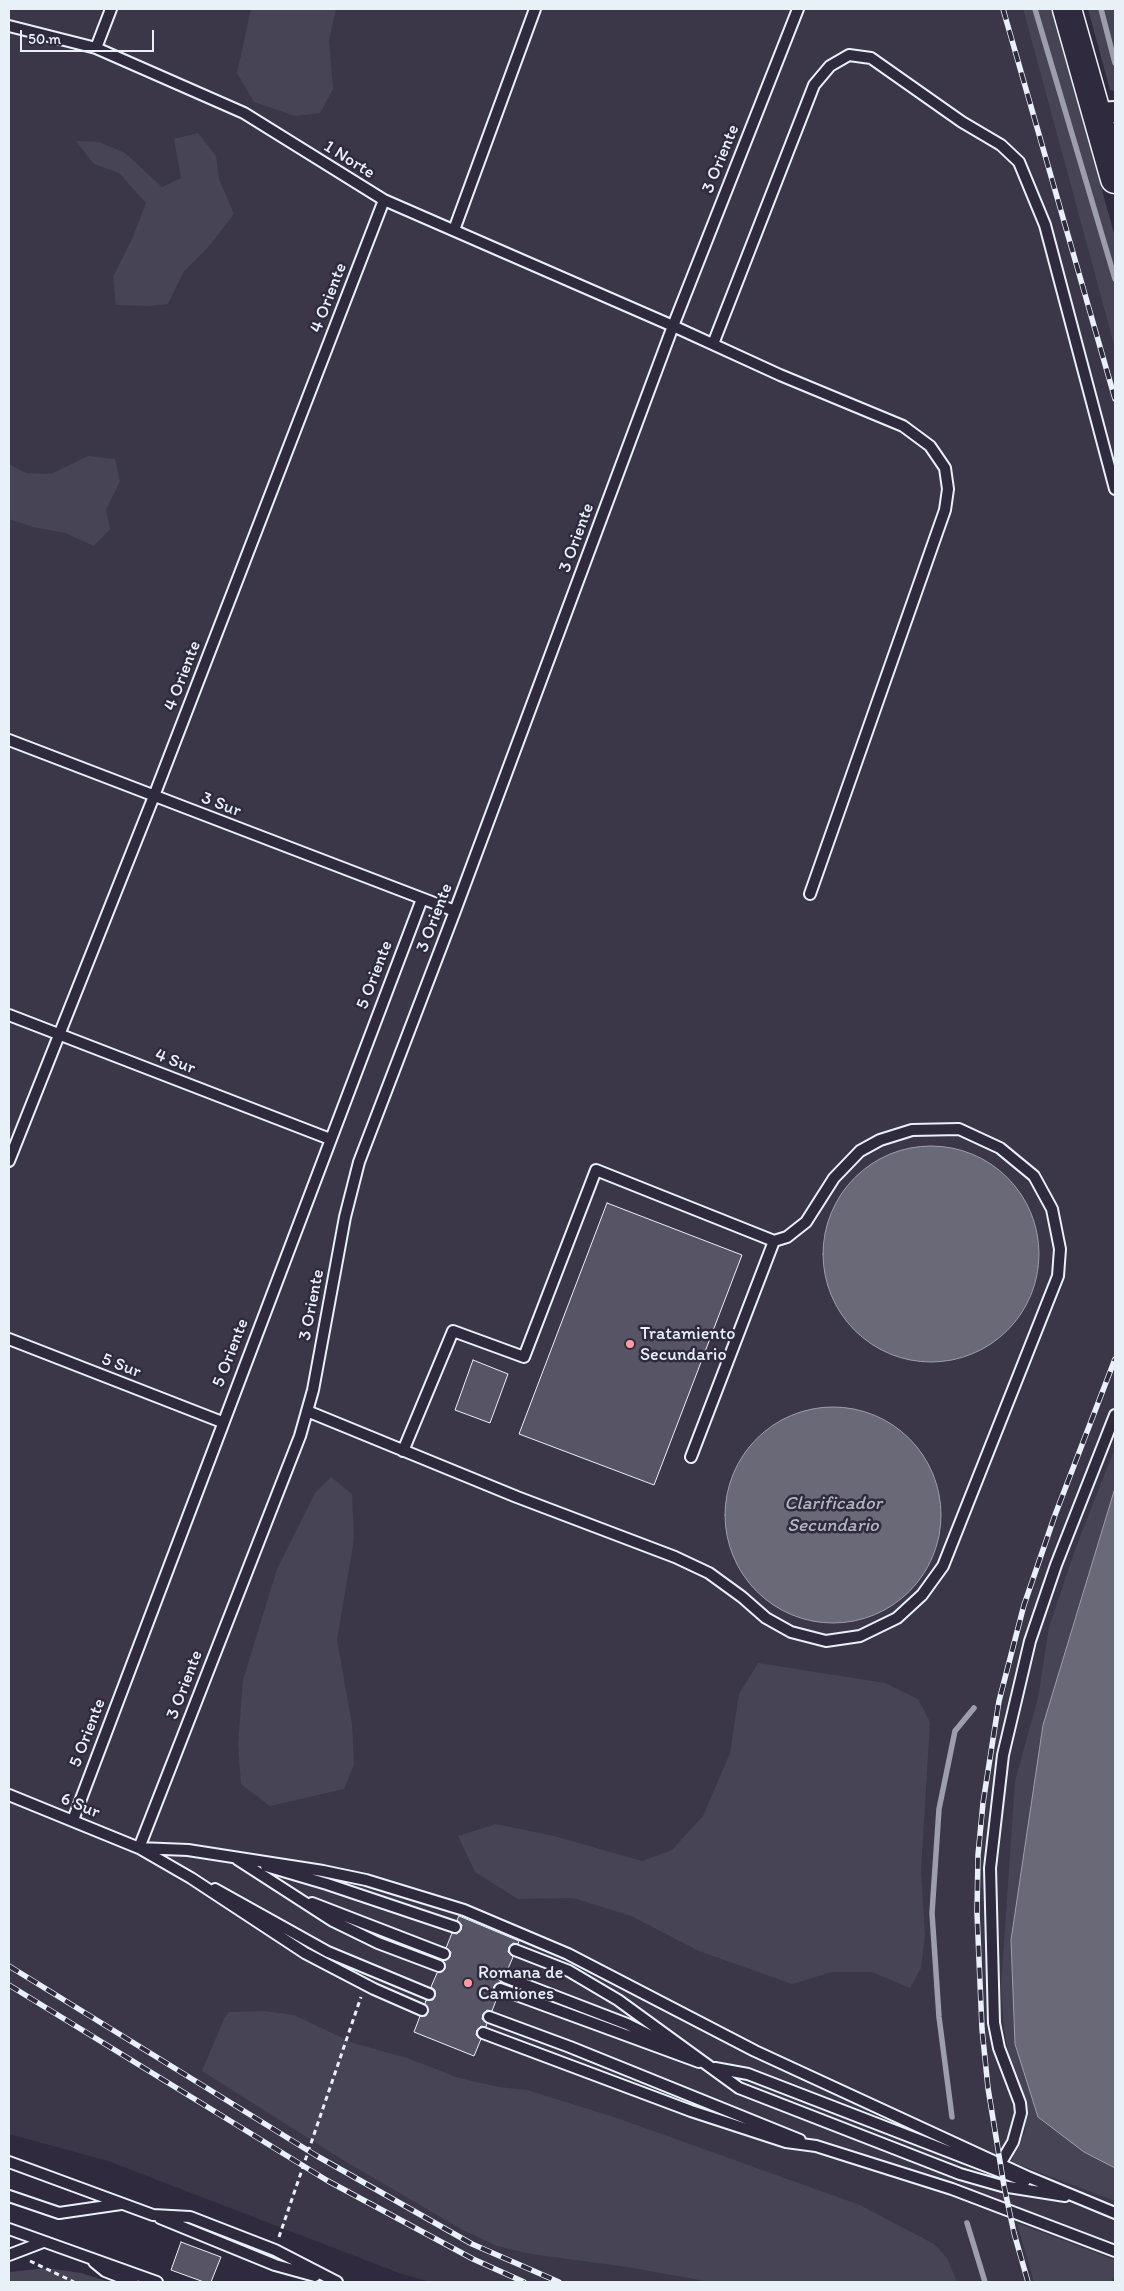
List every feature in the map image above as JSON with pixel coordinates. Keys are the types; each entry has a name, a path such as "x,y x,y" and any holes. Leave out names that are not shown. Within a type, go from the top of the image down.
{"highway":[{"path":"1067,9 1106,112 1115,178"}],"lane":[{"path":"96,48 111,9"},
{"path":"454,230 536,9"},
{"name":"3 Oriente","path":"139,1848 300,1436 313,1390 345,1216 359,1162 455,911 673,326 798,9"},
{"name":"1 Norte","path":"9,26 96,48 244,113 384,200 714,344 780,375 903,426 930,446 945,468 948,489 945,510 810,894"},
{"path":"714,344 814,85 830,66 849,55 872,58 962,122 1000,145 1019,162 1044,225 1115,489"},
{"name":"4 Oriente","path":"9,1161 154,796 384,200"},
{"name":"3 Sur","path":"9,740 455,911"},
{"name":"5 Oriente","path":"73,1820 222,1422 422,899"},
{"name":"4 Sur","path":"9,1015 330,1140"},
{"path":"307,1411 403,1451 675,1558 709,1574 742,1596 766,1618 791,1632 826,1641 860,1636 897,1618 922,1595 943,1566 1058,1276 1060,1249 1052,1209 1034,1176 1000,1148 959,1130 912,1130 880,1140 860,1151 834,1178 806,1222 787,1237 774,1242 596,1170 524,1357 454,1331 403,1451"},
{"path":"691,1458 774,1242"},
{"name":"5 Sur","path":"9,1339 222,1422"},
{"path":"1000,2164 1013,2142 1021,2114 1020,2103 999,2048 994,2023 990,1868 1003,1755 1030,1641 1056,1565 1115,1415"},
{"name":"6 Sur","path":"9,1795 139,1848"},
{"path":"139,1848 188,1850 296,1866 366,1880 415,1894 499,1924 568,1954 732,2039 1000,2164 1115,2213"},
{"path":"139,1848 328,1952 429,1994"},
{"path":"234,1857 333,1922 355,1933 439,1966"},
{"path":"234,1857 335,1886 454,1927"},
{"path":"191,1878 266,1930 365,1984 422,2010"},
{"path":"297,1898 444,1954"},
{"path":"515,1950 569,1971 594,1985 641,2016 739,2088 960,2174 1002,2186 1077,2198"},
{"path":"505,1977 627,2024 711,2067"},
{"path":"500,1989 711,2067 748,2074 1011,2177 1077,2198"},
{"path":"489,2017 570,2047 816,2146 952,2189 1115,2250"},
{"path":"483,2033 691,2111 786,2142 816,2146"},
{"path":"9,2162 153,2216 275,2266 332,2281"},
{"path":"9,2196 59,2213 122,2204"},
{"path":"153,2216 190,2217 275,2250 332,2281"},
{"path":"9,2229 91,2260 109,2264 157,2282"},
{"path":"11,2254 43,2242"},
{"path":"91,2260 104,2270 133,2282"}],"path":[{"path":"275,2250 365,1984"},
{"path":"11,2254 74,2282"}],"shaded area":[{"path":"9,9 1023,9 1115,349 1115,2282 430,2282 399,2273 108,2161 9,2134"},
{"path":"251,9 336,9 329,40 333,89 320,113 295,116 254,102 237,73"},
{"path":"1023,9 1052,9 1115,237 1115,349"},
{"path":"1088,9 1115,9 1115,91 1110,90"},
{"path":"198,133 216,156 219,179 234,214 209,246 184,271 168,304 149,306 116,305 113,277 132,239 146,203 119,173 94,164 76,141 99,142 125,153 162,187 181,178 174,139"},
{"path":"88,456 115,459 120,481 106,510 110,529 94,546 65,533 33,527 9,519 9,464 26,473 51,474"},
{"path":"1115,1448 1115,1488 1084,2152 1115,2168 1115,2201 1012,2162 1015,2149 1025,2132 1028,2112 1009,2061 1001,1987 1015,1781 1038,1698 1049,1627 1076,1547"},
{"path":"331,1477 352,1494 354,1539 337,1640 352,1724 354,1765 344,1789 270,1806 241,1784 238,1744 243,1680 277,1569 315,1493"},
{"path":"758,1663 885,1683 918,1699 930,1722 921,1871 925,1935 921,1968 910,1988 872,1972 832,1972 792,1984 699,1951 631,1916 573,1898 518,1899 475,1872 458,1836 496,1824 554,1836 642,1861 672,1850 703,1816 730,1753 739,1694"},
{"path":"264,2011 294,2015 353,2043 407,2058 459,2078 499,2087 527,2090 617,2118 860,2205 934,2244 947,2258 957,2282 711,2282 627,2267 531,2254 497,2246 461,2229 343,2160 202,2071 224,2019 229,2012"},
{"path":"1017,2223 1115,2260 1115,2274 1111,2282 1034,2282"},
{"path":"47,2268 81,2273 110,2282 9,2282 9,2272"}],"water":[{"path":"931,1146 952,1148 972,1154 991,1164 1007,1178 1021,1194 1031,1213 1037,1233 1039,1254 1037,1275 1031,1295 1021,1314 1007,1330 991,1344 972,1354 952,1360 931,1362 910,1360 890,1354 871,1344 855,1330 841,1314 831,1295 825,1275 823,1254 825,1233 831,1213 841,1194 855,1178 871,1164 890,1154 910,1148"},
{"name":"Clarificador Secundario","path":"833,1407 854,1409 874,1415 893,1425 909,1439 923,1455 933,1474 939,1494 941,1515 939,1536 933,1556 923,1575 909,1591 893,1605 874,1615 854,1621 833,1623 812,1621 792,1615 773,1605 757,1591 743,1575 733,1556 727,1536 725,1515 727,1494 733,1474 743,1455 757,1439 773,1425 792,1415 812,1409"},
{"path":"1115,1488 1115,2168 1084,2152 1038,2117 1015,2044 1011,1940 1043,1725"}],"building":[{"name":"Tratamiento Secundario","path":"607,1203 742,1255 654,1485 519,1434"},
{"path":"473,1360 508,1374 490,1423 455,1410"},
{"name":"Romana de Camiones","path":"459,1916 519,1941 518,1944 513,1943 509,1947 508,1952 513,1957 507,1971 499,1974 501,1982 494,1986 493,1991 498,1995 492,2011 487,2010 483,2014 482,2019 487,2023 486,2027 481,2026 477,2030 476,2035 481,2039 474,2056 414,2032 420,2016 426,2016 428,2012 425,2004 426,2000 433,2000 435,1996 435,1990 431,1987 437,1973 445,1969 443,1961 450,1957 451,1952 446,1948 452,1933 457,1934 461,1930 462,1925 457,1920"},
{"path":"181,2242 221,2257 211,2282 204,2282 171,2270"}],"waterway":[{"path":"1035,9 1115,279"},
{"path":"1101,9 1115,63"},
{"path":"952,2117 939,2017 932,1913 939,1809 955,1731 974,1708"},
{"path":"967,2223 985,2282"}],"railway":[{"path":"1003,9 1115,399"},
{"path":"1028,2282 1014,2233 1004,2186 988,2088 982,2029 977,1913 978,1855 983,1803 999,1701 1024,1605 1055,1515 1115,1359"},
{"path":"9,1966 317,2156 472,2244 559,2282"},
{"path":"9,1985 328,2181 473,2259 524,2282"}],"place":[{"name":"Tratamiento Secundario","path":"630,1344"},
{"name":"Romana de Camiones","path":"468,1983"}]}
